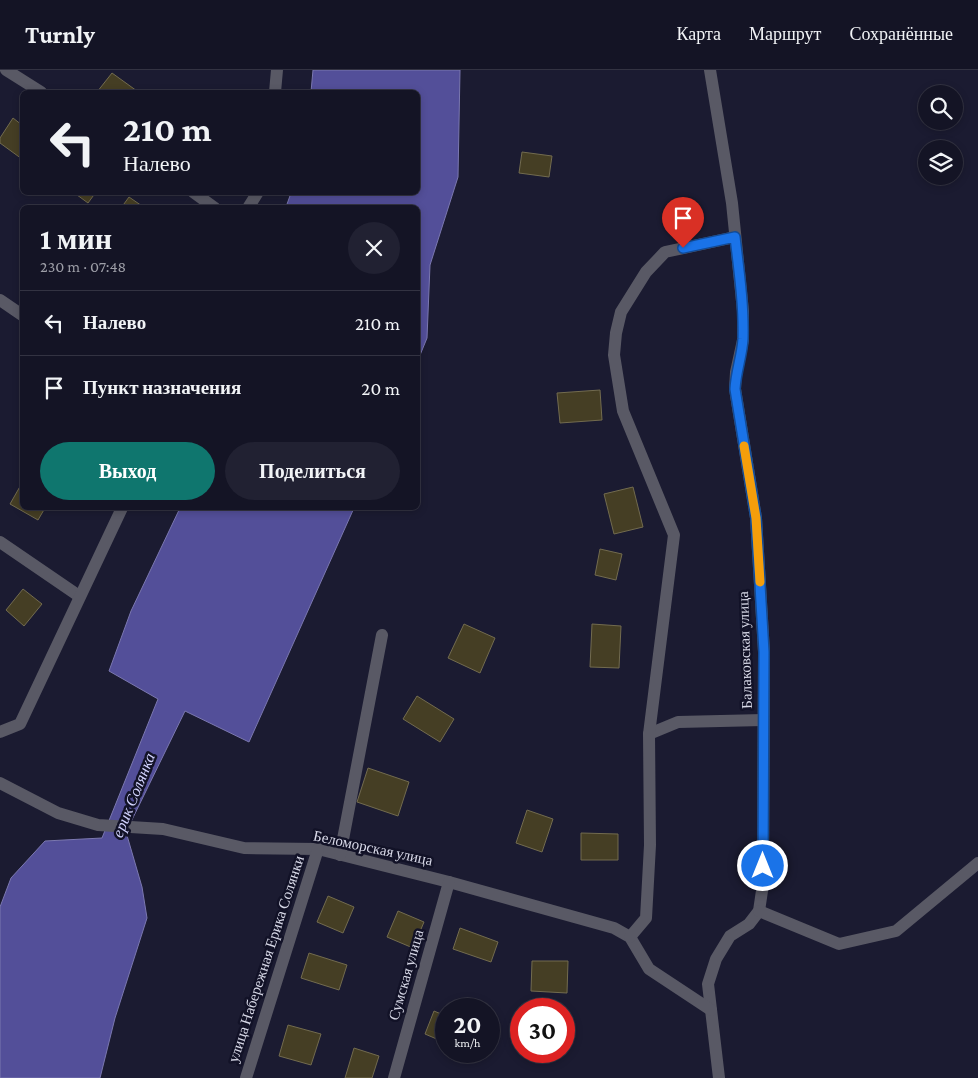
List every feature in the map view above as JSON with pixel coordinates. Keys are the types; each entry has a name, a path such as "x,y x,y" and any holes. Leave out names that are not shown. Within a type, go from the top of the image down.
{"street":[{"path":"6,70 38,90"},
{"path":"275,90 277,70"},
{"name":"Балаковская улица","path":"710,70 732,203 743,311 743,340 736,372 735,389 756,518 764,652 763,884 760,911"},
{"path":"197,195 212,205"},
{"path":"710,1010 648,969 630,937 646,918 650,845 649,734 674,535 623,411 614,355 616,333 622,312 646,272 666,252 735,237"},
{"path":"0,300 20,314"},
{"path":"0,732 20,724 121,510"},
{"path":"0,542 79,596"},
{"path":"340,855 382,635"},
{"path":"649,734 678,722 764,720"},
{"name":"Беломорская улица","path":"0,783 58,813 98,825 164,829 244,848 318,850 449,882 614,928 630,937"},
{"name":"улица Набережная Ерика Солянки","path":"246,1078 318,850"},
{"path":"719,1078 708,984 716,959 730,936 749,924 760,911 839,944 877,936 896,931 978,863"},
{"name":"Сумская улица","path":"394,1078 449,882"}],"water":[{"path":"313,70 460,70 458,177 430,265 427,338 420,355 420,205 287,205 290,195 420,195 420,90 311,90"},
{"name":"ерик Солянка","path":"179,510 353,510 249,742 185,711 126,832 142,887 147,918 115,1018 100,1078 0,1078 0,907 11,878 45,841 102,838 158,699 109,671 131,611"}],"building":[{"path":"112,73 136,90 99,90"},
{"path":"13,118 20,123 20,158 0,143 0,138"},
{"path":"522,152 552,156 549,177 519,173"},
{"path":"77,195 94,195 88,203"},
{"path":"129,197 141,205 123,205"},
{"path":"600,390 602,420 560,423 557,393"},
{"path":"20,486 20,510 10,504"},
{"path":"633,487 643,527 614,534 604,494"},
{"path":"20,510 44,510 38,520"},
{"path":"600,549 622,554 616,580 595,575"},
{"path":"23,589 42,604 24,626 6,610"},
{"path":"464,624 495,638 480,673 448,658"},
{"path":"592,624 621,626 619,668 590,667"},
{"path":"417,696 454,719 440,742 403,719"},
{"path":"368,768 409,782 398,816 357,802"},
{"path":"527,810 553,819 542,852 516,843"},
{"path":"581,833 618,834 618,860 581,860"},
{"path":"328,896 354,907 343,933 317,922"},
{"path":"398,911 424,922 413,948 387,937"},
{"path":"460,928 498,942 491,962 453,949"},
{"path":"309,953 347,965 339,990 301,978"},
{"path":"532,961 568,961 567,993 531,991"},
{"path":"434,1011 435,1011 435,1038 425,1034"},
{"path":"288,1025 321,1034 311,1065 279,1056"},
{"path":"354,1048 379,1056 372,1078 345,1078"}],"slow traffic":[{"path":"744,446 756,518 760,582"}],"route":[{"path":"683,248 735,237 743,311 743,340 736,372 735,389 756,518 764,652 763,866"}]}
